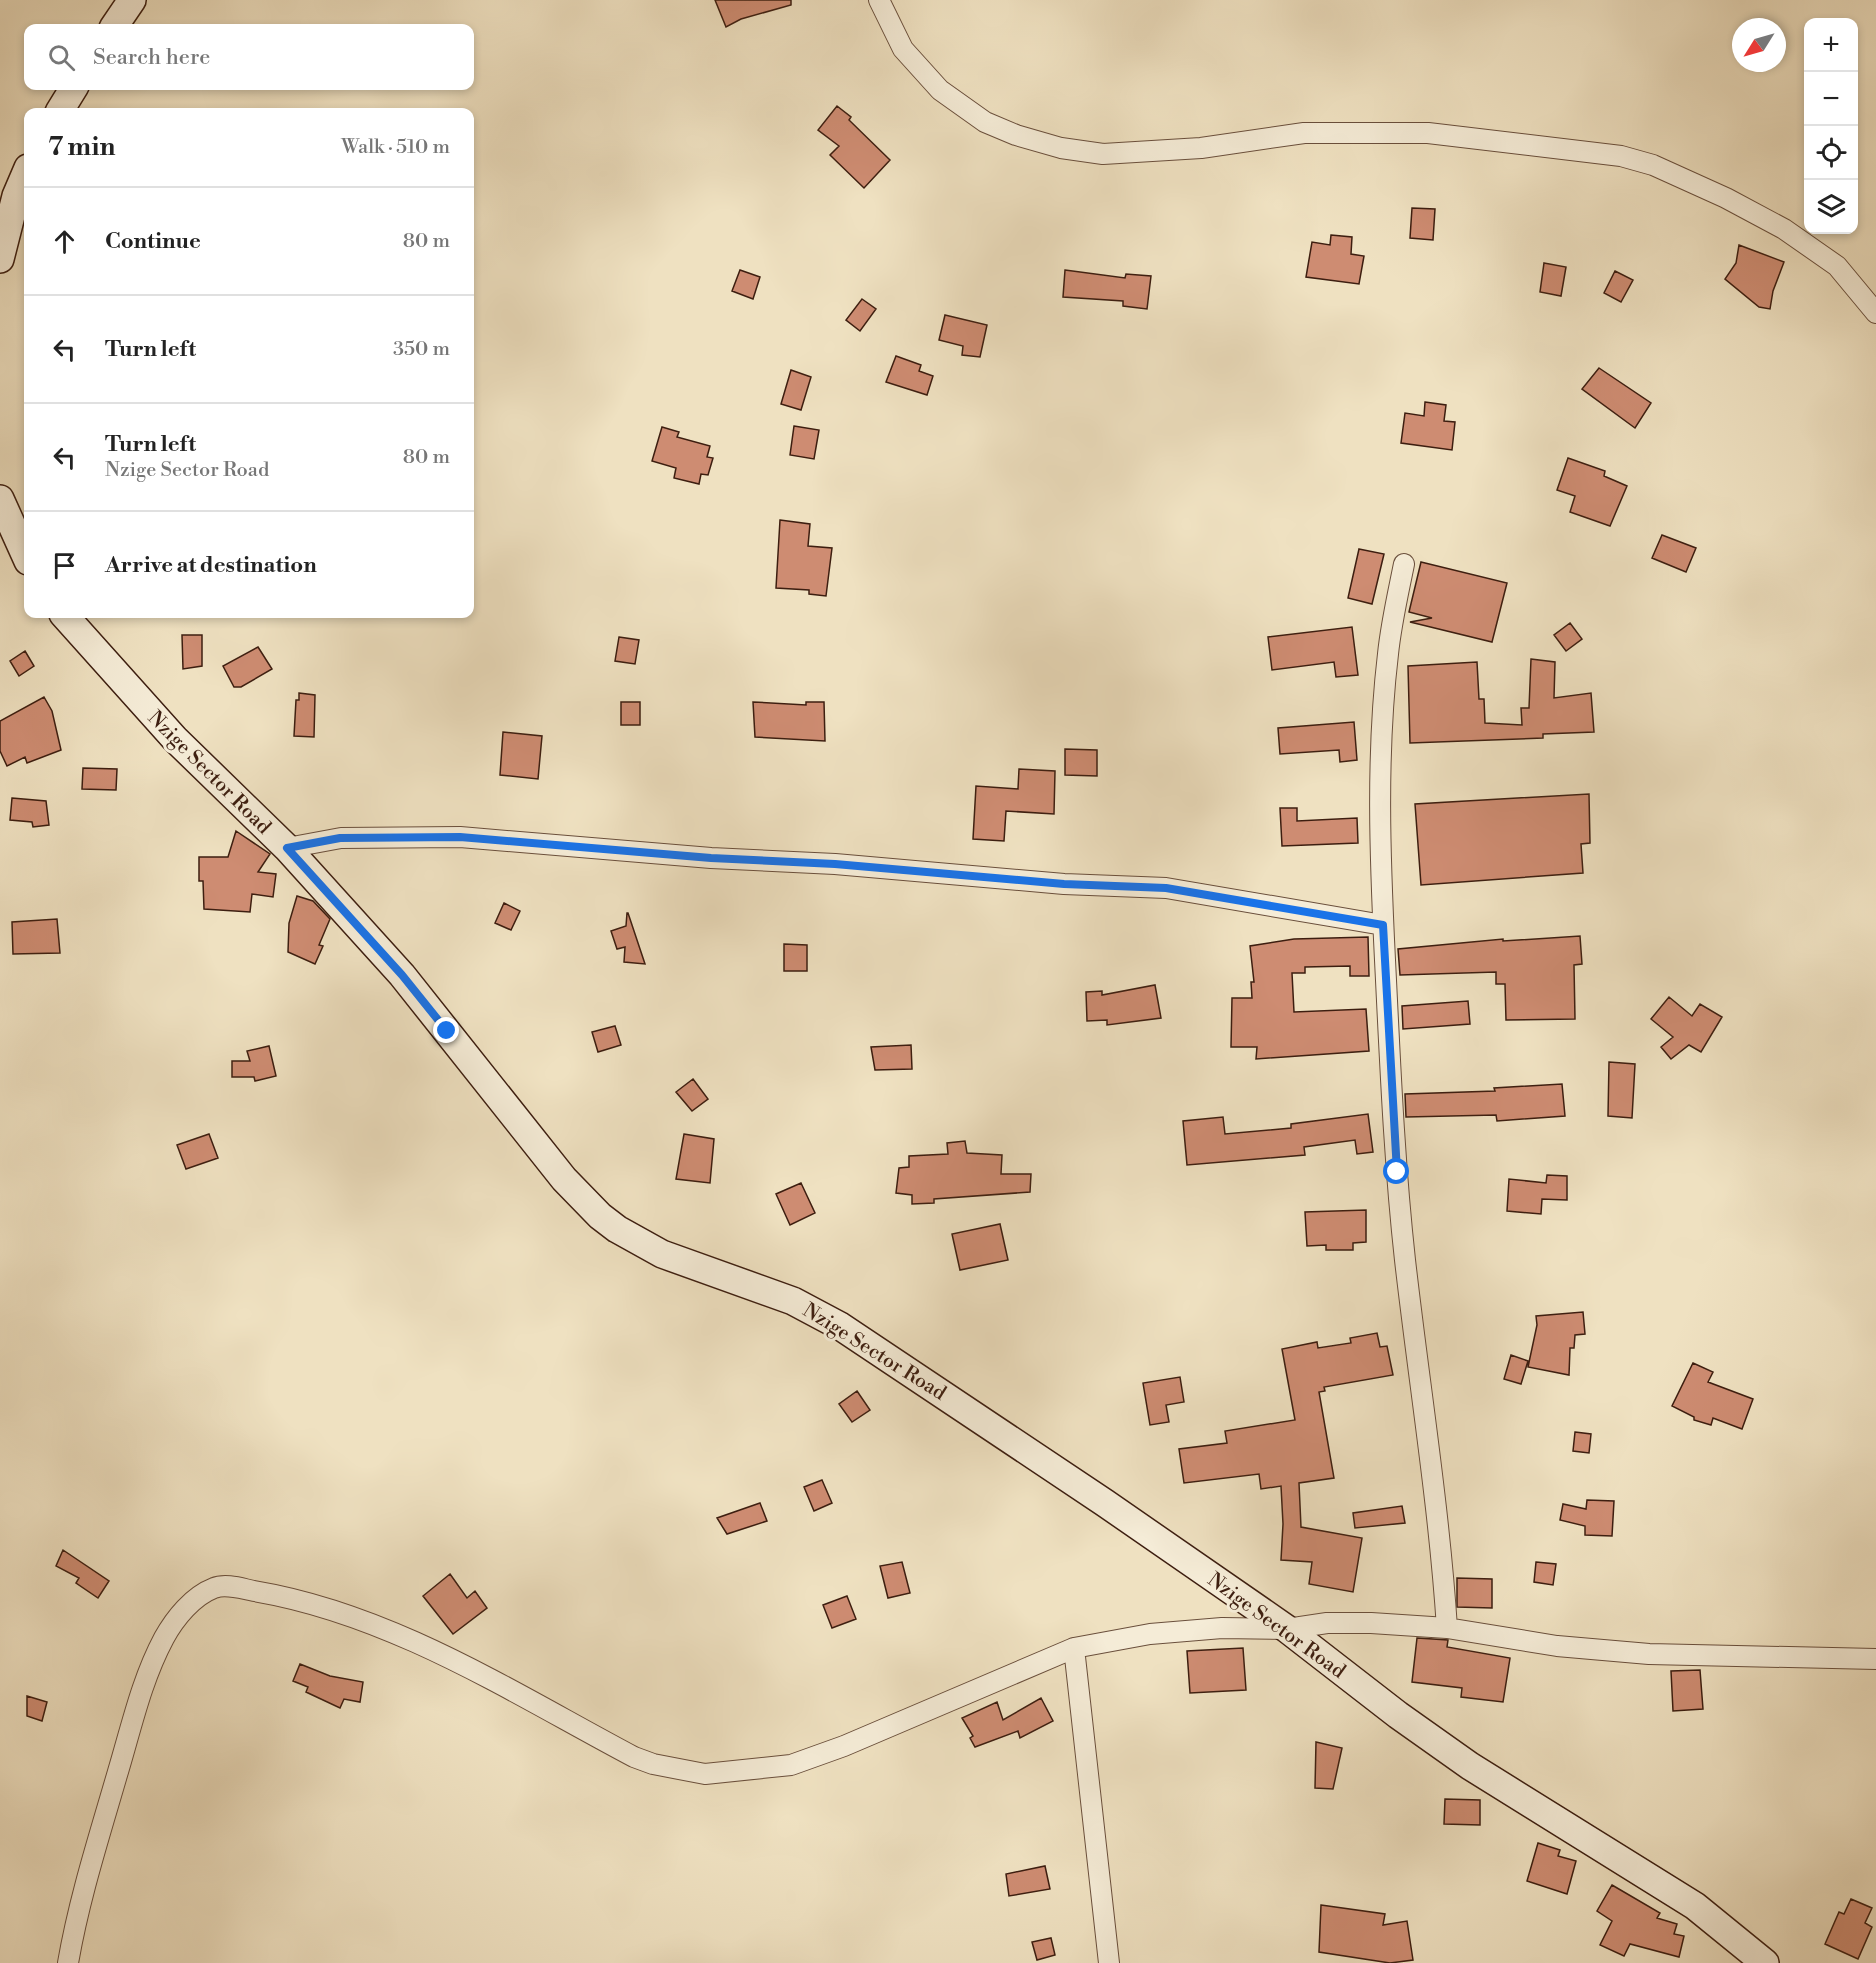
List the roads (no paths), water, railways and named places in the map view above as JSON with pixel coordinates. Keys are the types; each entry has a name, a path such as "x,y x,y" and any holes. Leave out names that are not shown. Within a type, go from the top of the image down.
{"main road":[{"path":"116,24 132,0"},
{"path":"61,108 73,90"},
{"path":"0,259 16,196 24,177"},
{"path":"0,500 8,535 24,556"},
{"name":"Nzige Sector Road","path":"67,618 175,739 287,848 402,975 564,1179 600,1216 617,1229 662,1254 793,1301 840,1326 1085,1489 1287,1629 1398,1715 1470,1766 1695,1906 1765,1963"}],"street":[{"path":"879,0 903,49 940,90 985,122 1016,135 1061,148 1103,154 1201,148 1304,133 1428,133 1621,156 1653,165 1784,229 1837,266 1876,313"},
{"path":"1404,564 1393,620 1384,690 1380,847 1383,925 1397,1172 1419,1376 1435,1483 1447,1628"},
{"path":"287,848 340,838 460,837 711,858 835,864 1064,884 1166,888 1383,925"},
{"path":"68,1963 81,1899 144,1684 165,1637 175,1622 200,1595 217,1587 290,1597 378,1627 433,1650 634,1757 652,1764 705,1774 771,1769 818,1756 928,1708 1023,1672 1074,1648 1150,1634 1222,1628 1287,1629 1327,1623 1447,1628 1557,1646 1648,1654 1876,1659"},
{"path":"1074,1648 1108,1963"}]}
